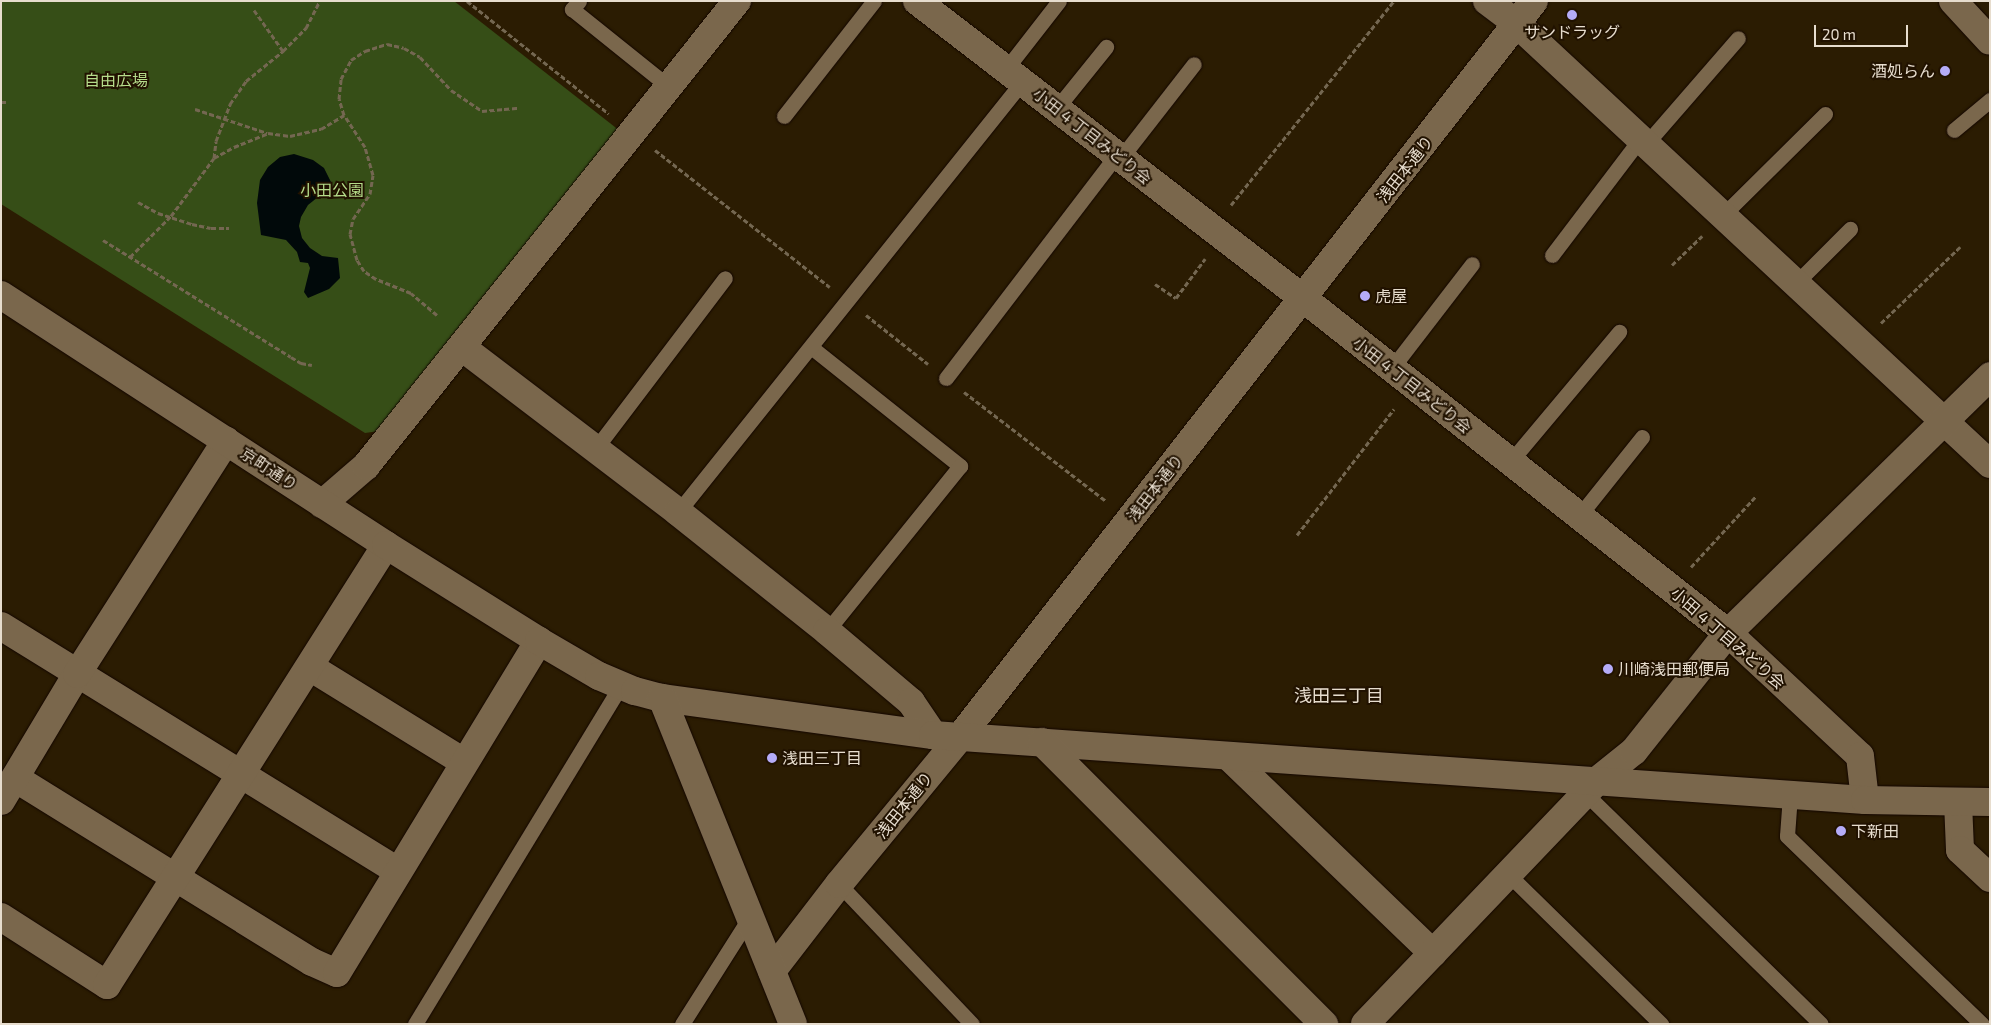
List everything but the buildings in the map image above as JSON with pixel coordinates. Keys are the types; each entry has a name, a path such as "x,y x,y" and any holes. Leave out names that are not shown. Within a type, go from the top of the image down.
{"street":[{"path":"322,504 366,466 463,348 737,1"},
{"name":"小田 4 丁目みどり会","path":"917,1 1304,299 1728,633 1860,756 1865,800"},
{"path":"1487,1 1517,24 1794,284 1990,464"},
{"name":"浅田本通り","path":"772,971 839,884 960,737 1131,520 1534,1"},
{"path":"1953,1 1990,41"},
{"name":"京町通り","path":"1,295 386,546 539,641 599,676 662,698 933,735 1042,742 1591,787 1790,794 1865,800 1990,802"},
{"path":"463,348 596,448 826,631 911,702 933,735"},
{"path":"1365,1024 1591,787 1634,751 1728,633 1990,376"},
{"path":"226,442 77,674 8,790 176,878 312,962 337,973 397,871 539,641"},
{"path":"1,917 107,985 386,546"},
{"path":"1,626 397,871"},
{"path":"310,667 464,762"},
{"path":"662,698 793,1024"},
{"path":"1042,742 1324,1024"},
{"path":"1229,757 1433,953"},
{"path":"1958,802 1960,850 1990,878"}],"lane":[{"path":"579,1 572,10 669,87"},
{"path":"784,116 874,1"},
{"path":"678,512 811,347 1014,75 1059,1"},
{"path":"1552,254 1643,142 1738,38"},
{"path":"1056,108 1106,47"},
{"path":"946,378 1118,157 1194,64"},
{"path":"1954,130 1990,100"},
{"path":"1722,216 1825,114"},
{"path":"1794,284 1850,229"},
{"path":"1392,368 1472,264"},
{"path":"596,448 725,278"},
{"path":"1510,462 1619,332"},
{"path":"811,347 960,466 826,631"},
{"path":"1579,516 1642,437"},
{"path":"415,1024 621,685"},
{"path":"1591,787 1821,1024"},
{"path":"1790,794 1787,836 1982,1024"},
{"path":"1509,874 1662,1024"},
{"path":"839,884 972,1024"},
{"path":"682,1024 750,917"}],"path":[{"path":"214,158 216,141 230,104 246,82 283,51 306,28 320,1"},
{"path":"467,1 846,300 1131,520"},
{"path":"1155,284 1176,298 1217,232 1394,1"},
{"path":"254,10 283,51"},
{"path":"437,315 411,293 376,279 364,271 357,260 350,234 354,219 370,194 373,175 365,147 344,115 339,99 341,79 351,60 365,51 387,44 404,48 420,57 451,90 482,110 519,108"},
{"path":"1,102 8,102"},
{"path":"195,109 268,133 290,136 321,129 344,115"},
{"path":"130,257 170,216 214,158 234,147 268,133"},
{"path":"138,202 158,213 212,228 229,228"},
{"path":"1672,265 1722,216"},
{"path":"103,240 301,363 312,365"},
{"path":"1859,344 1960,247"},
{"path":"1297,535 1412,385"},
{"path":"1671,589 1756,496"}],"green space":[{"name":"小田公園","path":"1,1 454,1 620,131 379,431 365,433 1,204"}],"shaded area":[{"path":"294,154 313,160 324,168 331,182 333,193 318,197 308,205 301,217 299,226 302,238 310,248 322,256 338,258 340,278 329,289 308,298 304,292 310,268 308,263 300,262 297,252 286,240 261,235 257,203 260,180 268,167 280,157"}],"place":[{"name":"サンドラッグ","path":"1572,15"},
{"name":"酒処らん","path":"1945,71"},
{"name":"虎屋","path":"1365,296"},
{"name":"川崎浅田郵便局","path":"1608,669"},
{"name":"浅田三丁目","path":"772,758"},
{"name":"下新田","path":"1841,831"}],"district":[{"name":"浅田三丁目","path":"1339,695"}],"park label":[{"name":"自由広場","path":"116,80"}]}
